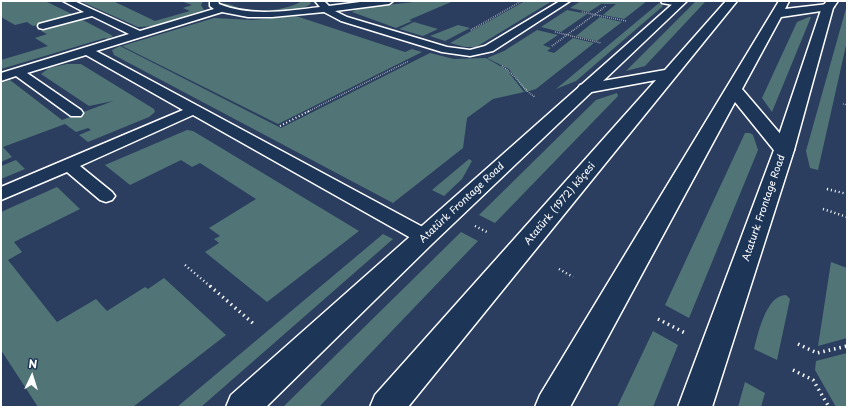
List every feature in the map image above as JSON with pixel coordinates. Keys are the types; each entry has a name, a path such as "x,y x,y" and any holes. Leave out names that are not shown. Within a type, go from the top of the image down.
{"main road":[{"name":"Atatürk Frontage Road","path":"244,407 586,88 675,2"},
{"name":"Atatürk (1972) köçesi","path":"387,407 671,73 727,3"},
{"path":"552,407 780,8 830,4"},
{"name":"Ataturk Frontage Road","path":"695,407 784,150 830,4"},
{"path":"586,88 671,73"},
{"path":"733,89 784,150"}],"lane":[{"path":"67,1 139,35"},
{"path":"1,77 139,35 217,6 243,15 258,16 322,5 389,1"},
{"path":"322,5 338,16 367,26 446,50 470,53 489,49 566,1"},
{"path":"43,26 93,13"},
{"path":"87,50 425,237"},
{"path":"18,72 76,112"},
{"path":"1,194 194,110"},
{"path":"69,164 106,196"}],"path":[{"path":"468,31 522,1"},
{"path":"552,46 606,6"},
{"path":"582,12 628,22"},
{"path":"553,32 601,43"},
{"path":"280,126 412,59"},
{"path":"497,63 508,70 523,90 535,97"},
{"path":"842,104 847,106"},
{"path":"827,190 847,194"},
{"path":"823,209 847,217"},
{"path":"471,224 487,232"},
{"path":"185,265 255,325"},
{"path":"559,269 573,276"},
{"path":"658,319 687,334"},
{"path":"798,344 817,353 847,346"},
{"path":"793,370 813,380 829,407"}],"green space":[{"path":"1,1 45,1 76,16 33,26 27,22 15,25 1,17"},
{"path":"80,1 113,1 155,21 190,11 183,8 192,5 181,1 203,1 201,5 204,10 155,26 138,27"},
{"path":"302,1 309,1 311,3 305,7 282,12 252,12 228,8 222,4 243,9 273,10 288,7"},
{"path":"423,1 451,2 409,20 412,21 396,28 352,12 359,8"},
{"path":"525,1 552,1 476,47 465,47 450,43"},
{"path":"581,1 647,1 624,19 603,15 616,4 601,4 589,12 570,8"},
{"path":"696,1 705,2 645,66 626,71"},
{"path":"659,3 663,6 576,81 556,89"},
{"path":"847,5 847,41 818,170 810,168 806,151"},
{"path":"567,10 587,14 561,32 541,27"},
{"path":"296,16 405,52 412,49 422,52 278,124 122,46 214,18 252,20"},
{"path":"600,17 622,22 597,41 576,36"},
{"path":"811,17 772,112 762,98 797,22"},
{"path":"81,19 113,36 108,39 105,38 1,69 1,60 48,46 35,38 47,34 41,31"},
{"path":"414,22 438,29 423,36 399,29"},
{"path":"458,25 470,28 445,41 430,36"},
{"path":"537,30 558,35 543,45 551,48 547,51 554,53 573,38 594,43 536,89 526,92 509,69 487,58 504,51"},
{"path":"120,46 281,128 430,53 454,59 486,58 507,70 524,92 493,99 467,118 463,148 393,203 114,55 112,50"},
{"path":"67,64 81,64 154,109 155,112 149,117 88,142 79,135 91,130 88,128 76,132 65,124 3,147 12,157 1,162 1,83 10,80 62,120 113,101 89,106 41,74 49,68"},
{"path":"617,93 618,96 495,223 479,215 596,100"},
{"path":"187,130 193,131 359,231 267,302 205,252 219,243 214,239 220,236 209,228 256,199 200,163 192,167 181,160 130,185 105,165"},
{"path":"745,133 750,133 753,135 758,150 689,318 665,305"},
{"path":"469,159 472,161 462,179 444,196 432,190"},
{"path":"16,160 25,169 1,179 1,166"},
{"path":"57,187 80,209 14,242 22,252 8,260 57,322 96,299 107,311 145,287 148,289 164,278 226,335 133,407 38,407 1,350 1,212"},
{"path":"461,232 478,241 319,407 283,407"},
{"path":"383,234 393,239 201,407 177,407"},
{"path":"831,262 847,268 847,338 818,346"},
{"path":"786,295 790,299 777,360 754,349 764,316 768,308 773,301"},
{"path":"653,331 678,345 653,407 617,407"},
{"path":"847,353 847,407 836,407 815,370 816,361"},
{"path":"745,382 765,393 761,407 738,407"}]}
